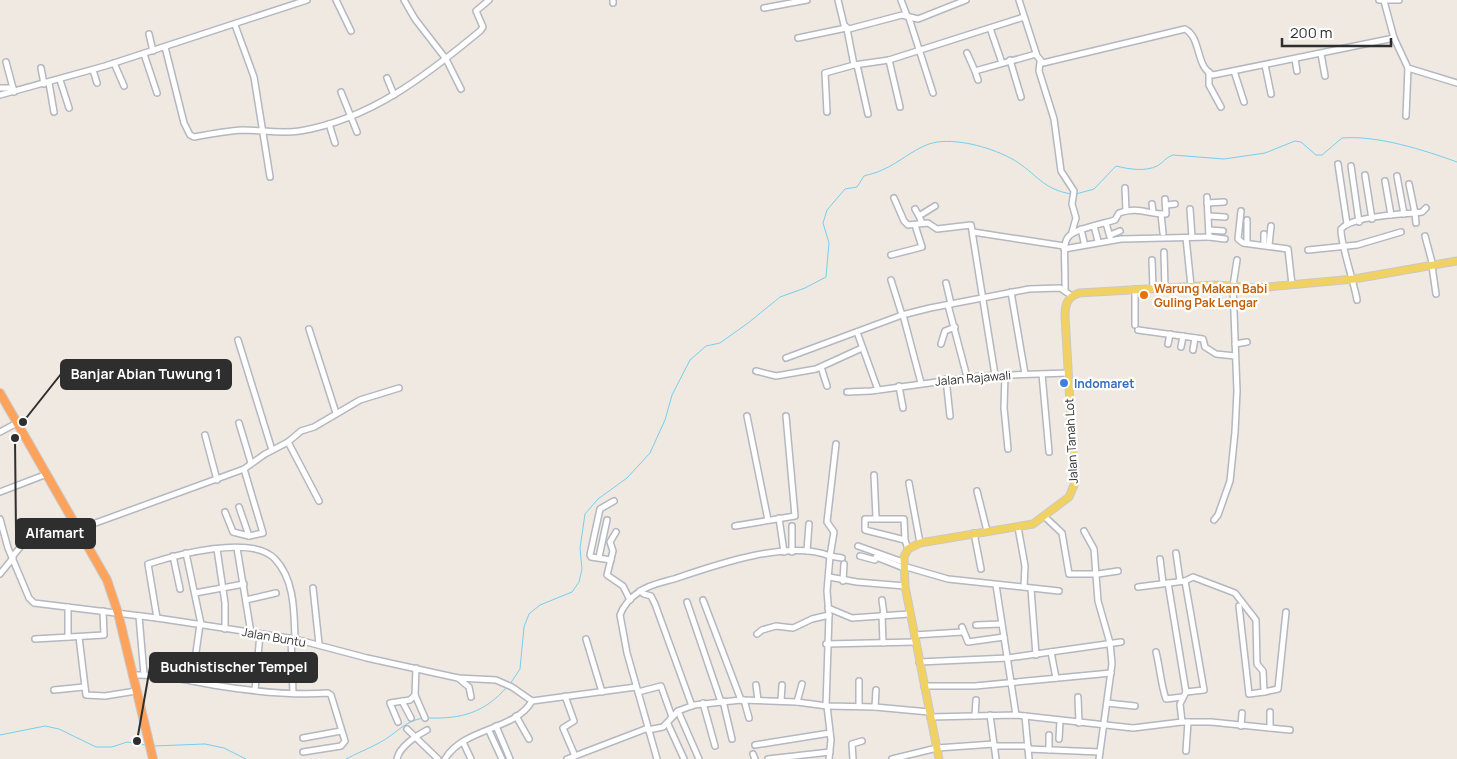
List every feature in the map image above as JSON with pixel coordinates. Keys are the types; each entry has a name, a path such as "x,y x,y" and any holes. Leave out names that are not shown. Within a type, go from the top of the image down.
{"highway":[{"path":"0,393 107,580 118,613 153,759"}],"main road":[{"path":"1072,296 1079,293 1191,286 1233,286 1250,289 1354,279 1457,261"},
{"name":"Jalan Tanah Lot","path":"908,549 920,543 987,530 1033,524 1066,500 1074,485 1065,308 1072,296"},
{"path":"908,549 903,565 909,614 939,759"}],"street":[{"path":"0,95 93,70 307,0"},
{"path":"336,0 351,31"},
{"path":"404,0 415,19 446,59 461,89"},
{"path":"165,47 184,123 190,135 194,137 244,130 299,131 329,124 351,116 394,95 426,76 482,29 476,11 489,0"},
{"path":"764,8 804,0"},
{"path":"838,0 868,114"},
{"path":"901,0 933,93"},
{"path":"798,38 908,17 918,19 966,0"},
{"path":"1019,0 1040,62 1039,71 1055,125 1060,166 1074,191 1072,204 1076,218 1072,232"},
{"path":"1399,0 1384,1 1395,40 1408,68 1406,116"},
{"path":"827,112 825,73 856,65 890,60 1024,17"},
{"path":"235,25 254,77 270,177"},
{"path":"990,28 1002,63"},
{"path":"1040,62 1048,62 1185,29 1191,34 1204,67 1208,72 1217,75 1395,40"},
{"path":"148,34 153,51"},
{"path":"966,53 978,80"},
{"path":"144,54 157,93"},
{"path":"975,70 1036,54"},
{"path":"1321,54 1325,76"},
{"path":"890,60 900,107"},
{"path":"1010,60 1020,97"},
{"path":"1295,60 1297,71"},
{"path":"6,62 13,90"},
{"path":"114,63 124,86"},
{"path":"1265,65 1271,94"},
{"path":"41,68 47,83 54,112"},
{"path":"1408,68 1457,83"},
{"path":"93,70 97,83"},
{"path":"1234,71 1244,102"},
{"path":"1208,72 1209,85 1221,107"},
{"path":"387,78 394,95"},
{"path":"60,80 68,108"},
{"path":"0,88 13,90"},
{"path":"341,92 357,132"},
{"path":"329,124 335,143"},
{"path":"1338,164 1346,224"},
{"path":"1351,166 1359,222"},
{"path":"1365,175 1372,219"},
{"path":"1397,176 1404,214"},
{"path":"1385,181 1391,215"},
{"path":"1409,184 1416,224"},
{"path":"1125,188 1126,211"},
{"path":"894,198 904,221 908,225 930,224 937,229 971,225 995,375"},
{"path":"1209,237 1207,200 1224,202"},
{"path":"1065,290 1064,248 1067,237 1072,232 1115,220 1119,214 1126,211 1142,210 1161,214 1167,213 1166,202 1175,204"},
{"path":"1152,204 1153,212"},
{"path":"920,216 935,206"},
{"path":"1357,300 1354,279 1345,246 1341,240 1341,230 1346,224 1391,215 1422,212 1426,208"},
{"path":"916,209 922,224"},
{"path":"1190,209 1191,286"},
{"path":"1241,211 1238,239 1247,243 1283,247 1289,250 1292,285"},
{"path":"1161,214 1163,233"},
{"path":"1209,216 1225,217"},
{"path":"1247,220 1247,243"},
{"path":"1106,223 1110,236 1120,231"},
{"path":"891,255 922,247 915,225"},
{"path":"1094,226 1098,241"},
{"path":"1267,245 1271,226"},
{"path":"1081,229 1084,242"},
{"path":"1209,230 1224,231"},
{"path":"973,232 1064,248 1121,239 1209,237 1225,239"},
{"path":"1308,250 1345,246 1401,232"},
{"path":"1264,234 1267,245"},
{"path":"1425,236 1433,266 1436,294"},
{"path":"1164,252 1165,288"},
{"path":"1152,260 1153,288"},
{"path":"1214,520 1218,515 1231,473 1236,416 1233,286 1237,260"},
{"path":"891,280 921,383"},
{"path":"946,283 967,377"},
{"path":"786,358 902,315 950,304 1011,292 1045,288 1065,290 1072,296"},
{"path":"1135,289 1135,325"},
{"path":"1011,292 1024,374"},
{"path":"941,344 945,331 955,327"},
{"path":"309,328 336,413"},
{"path":"1138,330 1204,339 1204,346 1215,354 1235,356"},
{"path":"857,332 878,390"},
{"path":"1157,341 1158,333"},
{"path":"1168,344 1170,334"},
{"path":"1182,347 1183,336"},
{"path":"1193,350 1196,338"},
{"path":"238,340 272,450"},
{"path":"1235,344 1247,342"},
{"path":"756,371 776,376 821,367 862,348"},
{"path":"821,367 827,386"},
{"name":"Jalan Rajawali","path":"847,392 878,390 967,377 1068,373"},
{"path":"1042,374 1049,452"},
{"path":"1005,375 1004,408 1008,449"},
{"path":"946,380 950,416"},
{"path":"899,386 902,408"},
{"path":"0,574 11,556 25,544 217,480 244,469 272,450 288,442 299,432 314,427 360,400 399,388"},
{"path":"747,416 768,520"},
{"path":"735,526 795,516 796,514 786,416"},
{"path":"0,432 18,423"},
{"path":"239,423 251,463"},
{"path":"205,435 217,480"},
{"path":"288,442 319,501"},
{"path":"829,759 830,733 826,706 826,644 829,615 830,556 834,532 827,521 836,444"},
{"path":"225,512 232,532 249,536 261,535 263,532 244,469"},
{"path":"0,492 47,474"},
{"path":"874,475 876,517"},
{"path":"909,483 920,543"},
{"path":"977,491 987,530"},
{"path":"611,560 590,555 598,514 602,506 614,501"},
{"path":"239,507 249,536"},
{"path":"905,540 864,529 866,518 876,517 905,520 905,540 908,549"},
{"path":"1045,517 1062,533 1069,574 1098,574 1118,570"},
{"path":"0,518 2,538 11,556"},
{"path":"780,518 784,552"},
{"path":"599,557 607,520"},
{"path":"807,551 809,524"},
{"path":"792,526 792,552"},
{"path":"1018,527 1025,566 1024,587"},
{"path":"1084,531 1093,545 1098,574 1098,601 1110,643 1111,673 1100,759"},
{"path":"616,532 610,542 613,551 607,575 623,586 630,600"},
{"path":"974,533 981,569"},
{"path":"858,546 903,565"},
{"path":"157,618 153,584 147,565 200,549 247,547 268,554 280,566 292,595 293,694"},
{"path":"237,548 251,633"},
{"path":"217,549 225,629"},
{"path":"657,759 619,622 622,610 630,600 640,591 728,562 784,552 807,551 843,561 843,581"},
{"path":"186,553 201,624 192,681"},
{"path":"1176,553 1204,690 1186,692 1182,697 1180,704 1185,722 1186,751"},
{"name":"Jalan Buntu","path":"11,556 32,601 68,608 201,624 319,644 458,678 496,680 510,686 532,701"},
{"path":"173,556 180,589"},
{"path":"860,556 875,560 876,557 948,579 1059,591"},
{"path":"1160,559 1186,692"},
{"path":"829,577 843,581 905,586"},
{"path":"1138,587 1182,581 1196,577 1232,591 1256,620 1257,664 1263,671 1264,692"},
{"path":"195,593 244,584"},
{"path":"996,585 1016,715"},
{"path":"313,588 319,644"},
{"path":"1032,589 1036,655"},
{"path":"640,591 651,596 655,604 692,706"},
{"path":"246,600 276,592"},
{"path":"703,600 749,718"},
{"path":"882,600 883,643"},
{"path":"687,602 722,702 732,740"},
{"path":"1239,606 1250,694 1278,689 1286,612"},
{"path":"68,608 68,637"},
{"path":"828,608 852,618 909,614"},
{"path":"35,640 105,634 103,612"},
{"path":"757,634 762,630 776,626 793,628 812,619 829,615"},
{"path":"139,616 144,675"},
{"path":"976,625 1001,624"},
{"path":"826,644 883,643 963,629 968,642 1004,637"},
{"path":"255,690 260,634"},
{"path":"79,637 84,687 88,696 136,691"},
{"path":"586,640 602,692"},
{"path":"919,662 1008,658 1121,642"},
{"path":"1051,652 1056,678"},
{"path":"1156,652 1163,680 1161,686 1166,699 1182,697"},
{"path":"416,668 415,695 425,718"},
{"path":"924,686 966,686 1111,673"},
{"path":"133,675 293,694 328,693 331,695 345,742 341,746 303,752"},
{"path":"458,678 469,686 471,697"},
{"path":"859,682 859,706"},
{"path":"797,702 802,684"},
{"path":"756,685 758,700"},
{"path":"781,701 782,685"},
{"path":"445,759 449,752 463,742 516,716 532,701 661,686 672,717"},
{"path":"54,690 84,687"},
{"path":"875,707 876,690"},
{"path":"398,722 390,703 410,700 415,695"},
{"path":"565,696 574,721 563,728 575,756"},
{"path":"1078,698 1079,723"},
{"path":"567,759 648,729 668,724 678,711 692,706 703,703 742,700 797,702 826,706 875,707 929,714 1016,715 1134,728 1185,722 1211,722 1290,730"},
{"path":"975,716 976,700"},
{"path":"402,701 411,718"},
{"path":"703,703 715,746"},
{"path":"1107,703 1135,706"},
{"path":"678,711 699,759"},
{"path":"1270,712 1270,728"},
{"path":"1241,726 1242,713"},
{"path":"990,715 996,759"},
{"path":"516,716 529,739"},
{"path":"1025,716 1029,759"},
{"path":"1059,739 1060,721"},
{"path":"668,724 684,759"},
{"path":"496,726 510,759"},
{"path":"407,730 438,759"},
{"path":"397,759 398,754 415,737 427,730"},
{"path":"303,738 341,731"},
{"path":"490,733 502,759"},
{"path":"755,745 830,733"},
{"path":"1049,735 1049,750"},
{"path":"853,759 852,744 862,741"},
{"path":"463,742 471,759"},
{"path":"892,759 937,748 995,745 1100,752"},
{"path":"449,752 453,759"},
{"path":"768,759 830,752"}],"waterway":[{"path":"1386,42 1394,41"},
{"path":"1076,194 1094,189 1116,166 1131,169 1147,169 1157,166 1173,155 1224,159 1265,153 1295,141 1301,142 1316,155 1322,155 1342,138 1370,139 1415,148 1457,162"},
{"path":"510,684 520,669 524,627 529,614 540,605 572,592 579,582 582,569 580,548 585,514 598,499 627,478 650,453 665,420 672,395 690,360 706,346 720,343 780,297 805,288 826,277 829,243 823,223 827,210 845,189 857,187 864,176 889,167 922,147 946,141 977,145 996,152 1022,165 1054,189 1072,194"},
{"path":"428,718 451,717 472,713 490,703 507,687"},
{"path":"346,759 385,740 411,722 424,718"},
{"path":"0,735 45,726 59,729 96,747 112,747 127,742 145,745"},
{"path":"154,746 205,744 224,748 246,759"}],"place":[{"name":"Warung Makan Babi Guling Pak Lengar","path":"1144,295"},
{"name":"Indomaret","path":"1064,383"},
{"name":"Banjar Abian Tuwung 1","path":"23,422"},
{"name":"Alfamart","path":"15,438"},
{"name":"Budhistischer Tempel","path":"137,741"}]}
